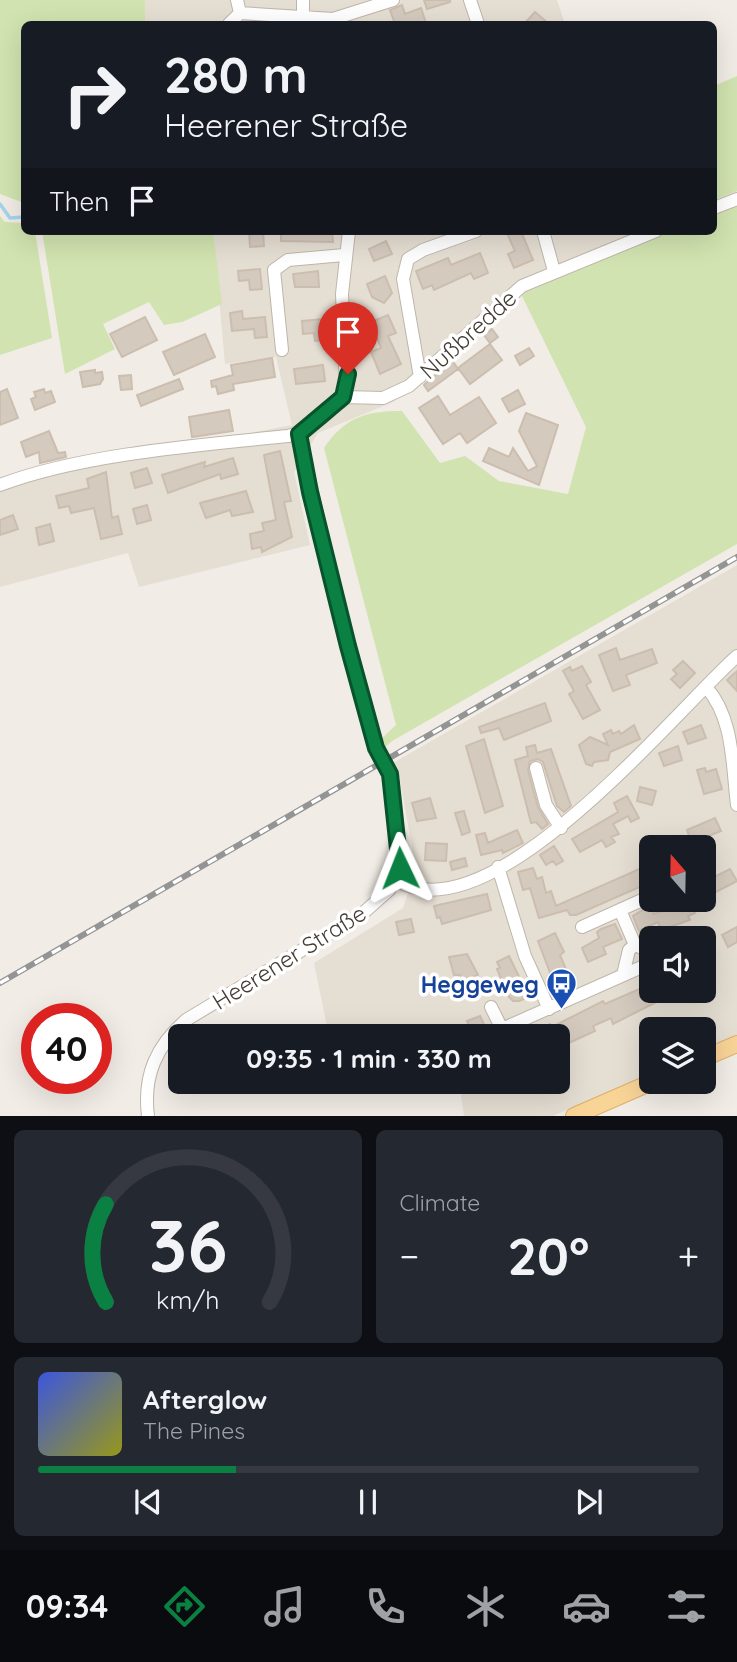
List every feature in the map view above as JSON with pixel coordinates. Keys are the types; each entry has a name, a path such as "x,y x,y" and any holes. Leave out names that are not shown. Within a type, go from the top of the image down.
{"main road":[{"path":"716,1053 737,1044"},
{"path":"574,1116 639,1088"}],"street":[{"path":"303,0 303,20"},
{"path":"238,6 303,20 333,19 393,0"},
{"path":"470,0 477,21"},
{"path":"717,207 737,199"},
{"path":"0,485 23,476 123,457 299,434 343,397 348,374 342,294 348,235"},
{"path":"419,377 403,279 408,259 466,235"},
{"path":"544,235 554,271"},
{"name":"Nußbredde","path":"343,397 395,395 474,332 506,298 554,271 646,235"},
{"path":"282,350 274,270 288,260 344,255"},
{"path":"299,434 310,492 349,649 376,748 391,780 401,858 396,880 410,887 435,889 453,886 498,867 561,828 594,800 737,656"},
{"path":"706,687 716,698 727,730 737,805"},
{"path":"536,768 547,804 561,828"},
{"path":"498,867 525,956 549,1009"},
{"name":"Heerener Straße","path":"148,1116 145,1093 149,1072 166,1037 186,1020 362,914 381,898 396,880"},
{"path":"582,927 639,901"},
{"path":"620,910 635,945"},
{"path":"622,975 629,950 635,945"},
{"path":"491,1007 502,1030 644,966 649,959 646,948 635,945"}],"shaded area":[{"path":"145,0 557,0 564,21 145,21"},
{"path":"213,235 646,235 647,241 521,294 459,351 393,402 318,433 294,472 310,545 139,587 128,553 0,587 0,481 292,425 276,357 225,364"},
{"path":"737,565 737,1036 716,1045 716,1017 639,1017 639,1078 553,1116 464,1116 461,1094 570,1094 570,1024 327,1024 314,963 403,908 416,870 399,774 393,763"}],"green space":[{"path":"0,0 145,0 145,21 21,21 21,202 0,194"},
{"path":"737,76 737,191 717,199 717,85"},
{"path":"737,205 737,544 392,741 382,750 379,741 396,725 324,448 340,429 357,418 378,412 402,411 440,463 465,456 499,481 568,494 586,427 521,294 662,235 717,235 717,213"},
{"path":"0,216 5,222 21,223 21,235 36,235 52,338 0,355"},
{"path":"43,235 213,235 222,304 182,322 164,325 149,302 103,324 115,349 65,374"}],"building":[{"path":"424,0 450,0 450,2 427,9"},
{"path":"402,5 405,14 421,8 425,21 394,21 390,10"},
{"path":"535,12 546,21 527,21"},
{"path":"249,235 263,235 264,246 250,247"},
{"path":"281,235 332,235 333,242 281,241"},
{"path":"508,235 523,235 533,260 514,268 508,254 515,251"},
{"path":"386,241 392,254 374,261 369,249"},
{"path":"480,253 488,273 474,279 471,273 434,290 432,285 423,289 416,271 448,258 451,265"},
{"path":"260,269 262,289 250,290 249,280 239,281 238,271"},
{"path":"318,271 319,287 295,287 293,274"},
{"path":"385,276 392,293 384,303 372,297 367,284"},
{"path":"242,311 243,319 265,317 267,337 255,338 254,329 232,331 230,313"},
{"path":"388,315 396,333 388,336 401,364 380,374 371,352 381,348 371,322"},
{"path":"145,317 157,340 122,357 110,334"},
{"path":"323,319 325,340 315,341 314,333 303,334 302,321"},
{"path":"492,329 498,337 490,343 484,335"},
{"path":"205,334 215,357 174,375 163,352"},
{"path":"490,344 502,360 470,384 458,368"},
{"path":"529,348 534,356 520,365 515,356"},
{"path":"272,358 275,377 233,384 234,390 218,394 216,386 212,387 211,381 233,375 231,365"},
{"path":"452,360 458,369 428,391 424,385"},
{"path":"323,365 325,381 296,384 294,369"},
{"path":"95,370 95,373 102,372 103,379 100,384 83,387 80,372"},
{"path":"131,375 132,389 121,390 119,376"},
{"path":"179,379 183,389 141,406 137,395"},
{"path":"7,389 18,418 0,425 0,392"},
{"path":"44,389 45,393 51,391 55,402 35,410 31,399 36,397 34,392"},
{"path":"518,390 525,404 509,412 502,399"},
{"path":"438,396 450,415 479,397 496,423 467,443 460,433 443,444 419,408"},
{"path":"229,410 233,431 192,437 189,417"},
{"path":"526,413 558,425 539,485 483,461 489,448 509,457 513,448 528,471 537,466 519,431"},
{"path":"49,431 58,453 65,452 66,457 40,463 39,452 26,457 21,442"},
{"path":"280,451 291,501 284,502 292,537 262,552 261,547 252,549 250,534 264,531 262,523 276,520 264,455"},
{"path":"233,458 238,474 221,479 220,474 168,493 162,475 205,462 204,467"},
{"path":"147,468 152,483 135,488 131,473"},
{"path":"106,472 112,518 118,516 122,534 101,539 94,508 71,513 69,506 59,508 56,496 89,488 87,479"},
{"path":"246,491 253,512 232,516 230,510 206,518 200,503"},
{"path":"147,505 151,520 137,524 133,509"},
{"path":"13,515 18,529 0,535 0,520"},
{"path":"50,524 54,541 39,545 36,528"},
{"path":"616,648 620,660 652,649 657,663 626,675 630,685 613,691 599,655"},
{"path":"683,661 695,673 680,688 671,679 677,674 673,670"},
{"path":"582,666 591,682 586,685 600,710 583,719 569,694 574,691 563,671 570,667 572,671"},
{"path":"737,671 737,691 727,680"},
{"path":"545,703 551,721 504,740 499,728 481,733 479,727"},
{"path":"634,725 640,739 610,752 608,760 594,762 592,766 586,764 579,745 590,737 608,745 603,734 611,730 613,734 619,731 621,734"},
{"path":"701,725 706,738 688,744 683,732"},
{"path":"484,739 503,806 485,813 466,746"},
{"path":"535,745 537,753 551,749 571,806 564,812 557,806 543,762 538,759 530,761 528,770 538,807 548,824 542,829 536,822 531,823 515,760 528,756 526,747"},
{"path":"678,746 682,760 664,766 659,753"},
{"path":"705,768 706,772 716,769 722,789 704,794 697,770"},
{"path":"640,787 656,791 652,805 637,801"},
{"path":"627,796 639,818 631,822 628,816 613,824 619,834 611,837 615,842 606,847 602,840 580,852 572,839 618,812 614,803"},
{"path":"430,798 436,818 417,821 412,803"},
{"path":"464,811 470,832 462,835 455,813"},
{"path":"715,818 721,831 711,835 689,835 687,830"},
{"path":"517,830 523,843 503,853 502,850 481,855 476,835 485,833 488,843"},
{"path":"426,843 447,844 446,861 425,860"},
{"path":"554,846 563,861 556,865 553,861 546,865 540,855"},
{"path":"465,858 467,866 452,870 450,862"},
{"path":"533,868 537,879 542,877 546,893 551,891 556,906 639,869 639,887 576,915 570,915 567,910 539,918 530,888 523,890 518,872"},
{"path":"730,869 737,881 716,892 716,876"},
{"path":"487,894 491,910 442,924 440,917 437,918 434,906"},
{"path":"640,912 695,913 688,916 690,920 673,926 660,926 658,922 650,926 639,926 639,931 633,916"},
{"path":"411,919 414,932 399,935 396,922"},
{"path":"615,924 622,939 603,947 606,954 588,962 582,948 599,938 597,932 601,929"},
{"path":"737,927 737,942 728,947 722,935"},
{"path":"555,933 564,952 560,955 572,984 557,991 538,941"},
{"path":"467,954 478,975 462,980 460,975 454,975 449,957"},
{"path":"509,956 529,997 519,1001 513,1001 509,997 497,969 500,968 497,962"},
{"path":"639,989 639,1003 654,1003 613,1024 611,1018 593,1026 595,1031 570,1042 570,1024 558,1024 603,1001 605,1004"},
{"path":"480,1016 484,1024 468,1024 467,1021"}],"waterway":[{"path":"0,204 10,218 21,217"}],"railway":[{"path":"0,983 737,557"}],"place":[{"name":"Heggeweg","path":"562,1011"}],"route":[{"path":"348,374 343,397 299,434 310,492 348,646 376,748 390,774 400,868"}]}
